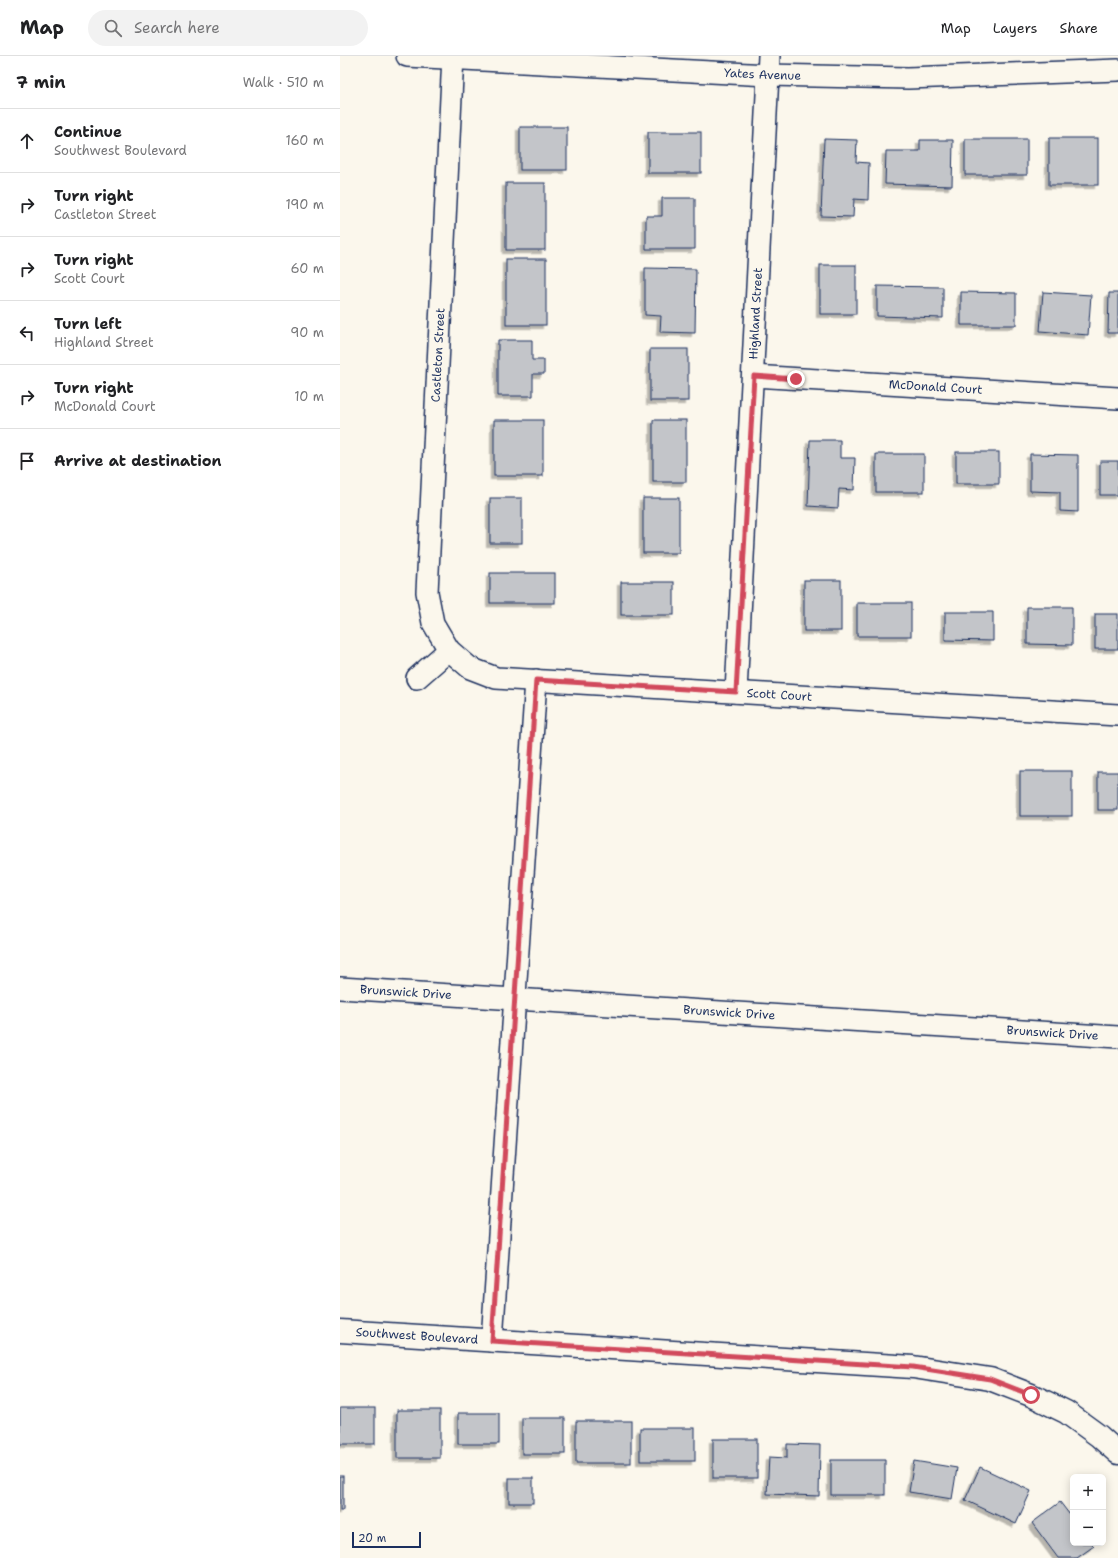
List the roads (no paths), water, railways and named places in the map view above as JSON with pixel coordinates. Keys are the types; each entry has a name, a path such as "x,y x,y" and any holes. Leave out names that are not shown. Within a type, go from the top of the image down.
{"street":[{"name":"Yates Avenue","path":"407,56 769,65 908,78 1118,70"},
{"name":"Castleton Street","path":"449,650 433,623 427,592 453,57"},
{"name":"Highland Street","path":"736,692 754,376 769,65"},
{"name":"McDonald Court","path":"754,376 1118,398"},
{"path":"417,678 449,650"},
{"name":"Scott Court","path":"449,650 470,668 496,678 1118,714"},
{"path":"492,1341 536,680"},
{"name":"Brunswick Drive","path":"340,988 1118,1036"},
{"name":"Southwest Boulevard","path":"340,1331 913,1367 955,1373 990,1379 1031,1395 1066,1412 1099,1436 1118,1453"}]}
